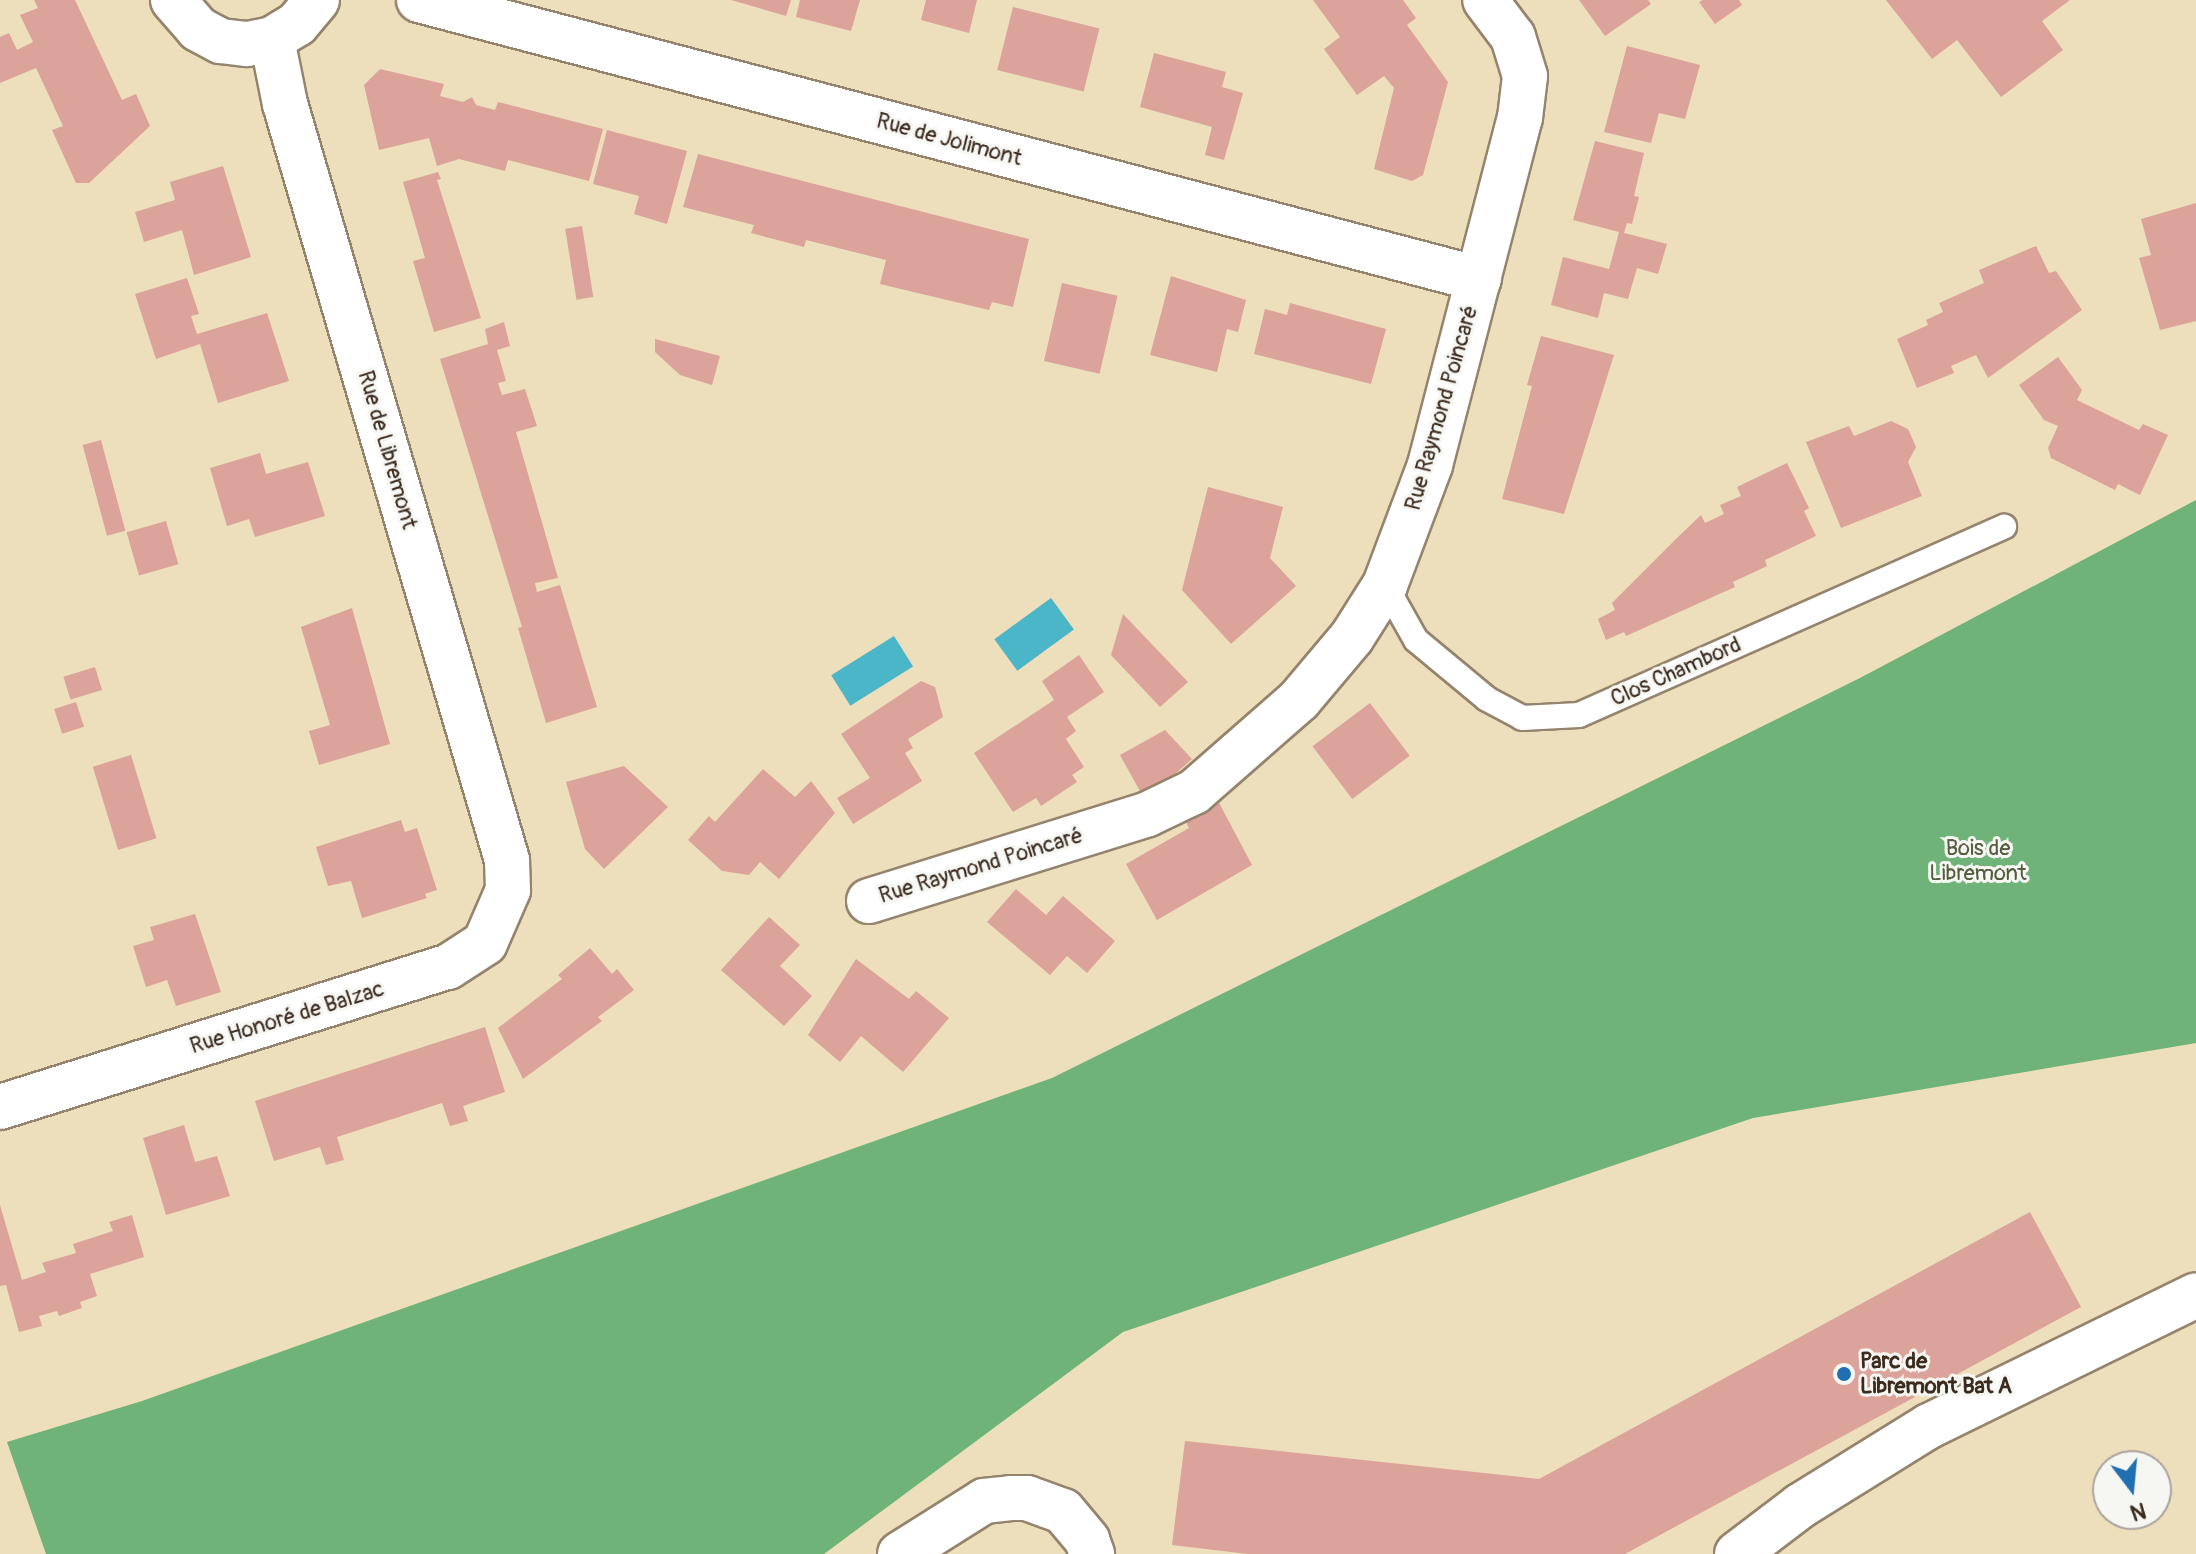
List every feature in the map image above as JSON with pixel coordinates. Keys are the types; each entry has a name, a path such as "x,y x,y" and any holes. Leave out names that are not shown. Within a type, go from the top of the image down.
{"street":[{"path":"173,0 198,29 221,41 247,44 272,39 297,24 317,0"},
{"name":"Rue de Jolimont","path":"419,0 1479,279"},
{"name":"Rue Raymond Poincaré","path":"869,901 1148,814 1194,792 1299,700 1352,637 1385,585 1430,465 1520,118 1525,76 1513,37 1485,0"},
{"name":"Rue de Libremont","path":"272,39 285,104 507,860"},
{"name":"Rue Honoré de Balzac","path":"0,1107 448,967 485,943 508,890 507,860"},
{"path":"1737,1554 1800,1506 1929,1426 2196,1295"},
{"path":"900,1554 984,1501 1011,1498 1027,1498 1063,1511 1087,1540 1092,1554"}],"lane":[{"name":"Clos Chambord","path":"1385,585 1416,640 1487,699 1522,718 1579,715 2004,527"}],"green space":[{"name":"Bois de Libremont","path":"2196,500 2196,1043 1753,1118 1123,1332 824,1554 46,1554 7,1442 142,1401 1052,1078 1860,678"}],"water":[{"path":"1051,598 1074,630 1017,671 994,639"},
{"path":"894,636 913,667 850,706 831,675"}],"building":[{"path":"34,0 75,0 122,100 136,94 150,126 89,183 76,183 52,130 63,126 36,68 0,83 0,37 9,33 17,50 33,42 20,15 38,8"},
{"path":"731,0 791,0 786,16"},
{"path":"800,0 860,0 851,31 796,17"},
{"path":"926,0 977,0 969,33 921,20"},
{"path":"1313,0 1403,0 1416,18 1407,25 1448,82 1423,175 1412,181 1374,169 1394,88 1384,76 1357,95 1324,49 1340,37"},
{"path":"1579,0 1648,0 1651,4 1605,36"},
{"path":"1739,0 1742,5 1715,24 1699,2"},
{"path":"1886,0 2070,0 2042,21 2063,50 2001,97 1957,40 1932,59"},
{"path":"1013,7 1099,29 1084,92 997,70"},
{"path":"1627,46 1700,65 1685,119 1659,113 1651,143 1604,132"},
{"path":"1154,53 1226,72 1222,87 1243,93 1224,160 1205,155 1212,127 1140,107"},
{"path":"380,69 444,84 440,96 463,102 472,97 476,105 495,110 498,102 603,129 589,181 508,160 505,171 459,159 437,166 429,138 379,150 364,85"},
{"path":"607,130 687,151 667,224 634,214 639,196 593,184"},
{"path":"1595,141 1644,153 1634,196 1639,197 1632,224 1627,223 1624,233 1667,244 1658,274 1637,268 1628,299 1604,293 1598,318 1551,305 1563,257 1609,269 1611,262 1619,232 1573,220"},
{"path":"698,154 1029,239 1013,307 992,302 989,310 880,284 886,260 806,240 804,247 751,233 754,225 683,207"},
{"path":"223,166 251,257 194,275 182,230 144,242 135,212 175,200 170,182"},
{"path":"438,172 441,179 437,180 481,318 434,332 413,261 425,258 403,182"},
{"path":"2196,203 2196,321 2160,330 2139,258 2151,255 2141,219"},
{"path":"582,226 593,297 576,300 565,229"},
{"path":"2036,246 2049,273 2056,271 2082,310 1988,378 1976,355 1951,366 1954,373 1917,388 1897,339 1928,325 1926,320 1943,312 1939,303 1984,283 1979,270"},
{"path":"1171,276 1246,300 1238,332 1227,329 1217,372 1150,355"},
{"path":"187,278 199,314 191,316 197,334 267,313 289,381 218,403 200,344 156,359 135,294"},
{"path":"1062,283 1118,296 1100,374 1044,361"},
{"path":"1290,303 1386,329 1371,384 1254,354 1265,309 1287,315"},
{"path":"504,322 510,346 497,350 506,381 498,383 502,395 525,389 537,426 516,432 558,578 535,583 537,592 560,585 597,707 546,723 518,628 522,627 440,359 488,344 485,329"},
{"path":"1541,336 1614,355 1564,514 1502,499 1532,386 1527,385"},
{"path":"655,339 720,356 712,385 680,375 655,352"},
{"path":"2058,357 2082,390 2077,400 2139,430 2143,424 2168,435 2140,495 2118,484 2115,490 2051,458 2048,448 2058,426 2044,420 2019,385"},
{"path":"1891,421 1908,429 1916,447 1908,462 1922,496 1841,528 1806,442 1849,426 1854,436"},
{"path":"101,440 125,531 107,536 83,445"},
{"path":"260,453 266,474 308,462 325,516 255,537 249,519 227,526 210,468"},
{"path":"1787,463 1809,508 1804,511 1816,536 1765,560 1767,566 1733,582 1735,587 1626,636 1624,632 1606,640 1598,619 1615,610 1612,603 1678,537 1701,515 1705,523 1724,514 1720,505 1741,496 1737,487"},
{"path":"1208,487 1283,507 1270,558 1296,586 1231,644 1182,590"},
{"path":"166,521 178,564 139,576 127,532"},
{"path":"352,608 390,744 319,765 309,731 330,725 301,627"},
{"path":"1123,614 1188,682 1160,707 1111,655"},
{"path":"1079,655 1104,692 1067,717 1076,731 1066,739 1084,767 1072,775 1077,782 1041,806 1036,798 1013,812 974,753 1054,700 1042,681"},
{"path":"95,667 102,690 70,700 63,677"},
{"path":"921,681 935,687 943,717 908,739 913,748 905,753 922,781 853,824 837,798 870,778 841,734"},
{"path":"76,702 84,727 62,734 54,709"},
{"path":"1370,703 1410,756 1352,799 1312,746"},
{"path":"1165,730 1192,759 1174,775 1141,793 1120,755"},
{"path":"131,755 156,838 118,850 93,767"},
{"path":"624,766 668,807 604,869 585,849 566,782"},
{"path":"763,769 795,797 811,781 835,813 779,879 760,862 749,875 722,871 688,840 709,816 715,822"},
{"path":"1217,799 1252,865 1157,920 1126,864 1189,828 1184,818"},
{"path":"401,820 405,832 417,828 437,890 425,894 427,898 362,918 351,881 328,886 316,847"},
{"path":"1016,889 1046,915 1063,896 1115,941 1087,973 1067,956 1050,975 987,922"},
{"path":"195,914 221,992 176,1006 167,980 146,987 133,946 154,940 150,927"},
{"path":"769,917 800,945 780,966 812,996 784,1026 721,970"},
{"path":"590,948 612,974 617,969 634,990 598,1017 602,1021 523,1079 498,1028 562,979 558,975"},
{"path":"856,959 909,999 916,991 949,1018 903,1072 861,1036 840,1062 808,1035"},
{"path":"485,1027 505,1092 463,1106 468,1121 450,1126 442,1103 337,1137 344,1160 326,1165 320,1147 274,1161 255,1101"},
{"path":"184,1125 195,1162 217,1156 230,1196 166,1215 143,1138"},
{"path":"0,1205 22,1280 46,1272 42,1263 76,1253 73,1244 113,1231 109,1222 132,1215 144,1257 90,1274 97,1296 80,1302 82,1308 59,1316 57,1311 39,1316 42,1326 19,1332 6,1285 0,1286"},
{"name":"Parc de Libremont Bat A","path":"2030,1212 2081,1307 1625,1554 1248,1554 1172,1545 1185,1441 1539,1479"}],"place":[{"name":"Parc de Libremont Bat A","path":"1844,1374"}]}
